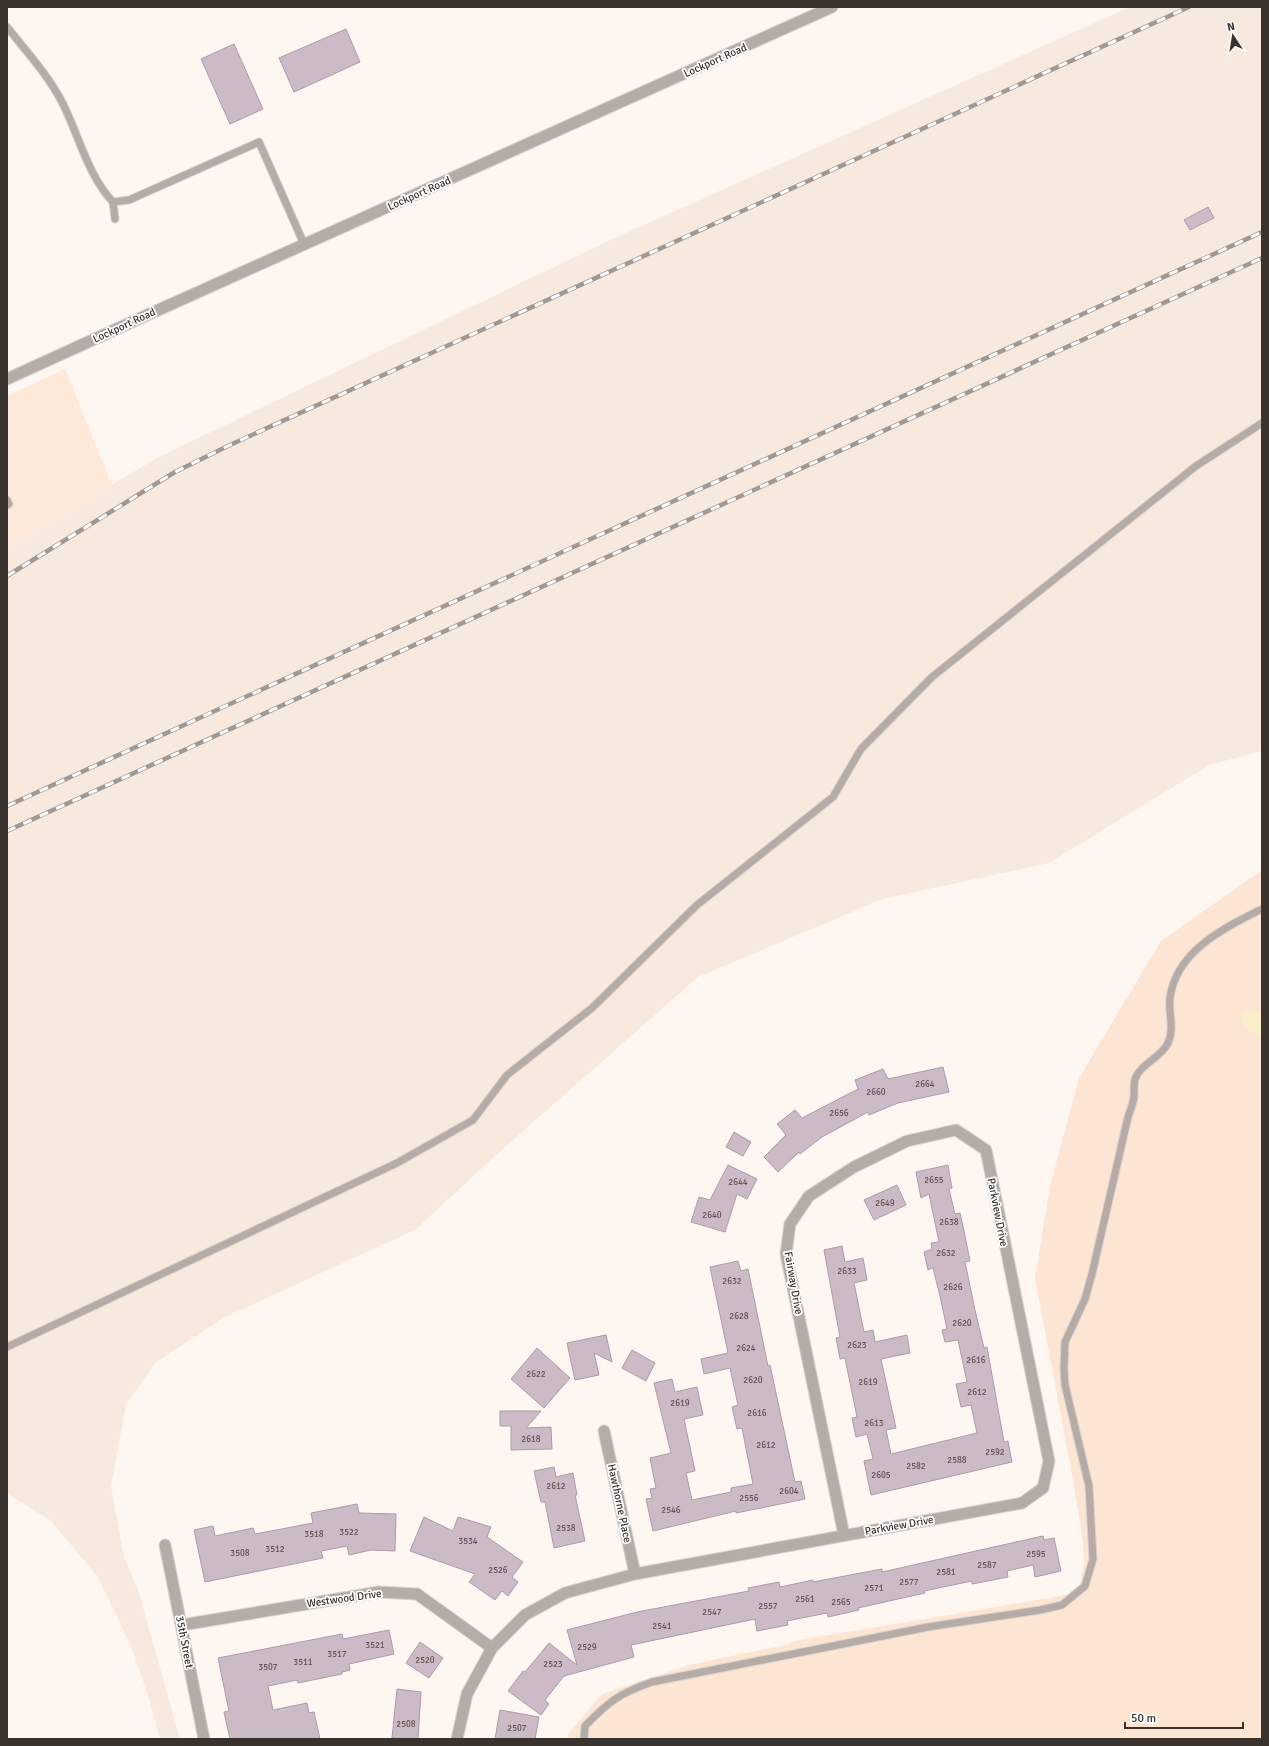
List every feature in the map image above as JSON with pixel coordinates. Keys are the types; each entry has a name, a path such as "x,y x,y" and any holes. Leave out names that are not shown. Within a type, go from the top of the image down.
{"street":[{"name":"Lockport Road","path":"7,379 832,7"},
{"name":"Fairway Drive","path":"844,1535 786,1254 790,1224 809,1196 854,1167 907,1141 956,1130"},
{"name":"Parkview Drive","path":"457,1739 467,1694 492,1648 525,1615 565,1593 635,1574 1022,1503 1044,1488 1048,1461 986,1150 956,1130"},
{"name":"Hawthorne Place","path":"604,1431 635,1574"},
{"name":"35th Street","path":"165,1545 204,1739"},
{"name":"Westwood Drive","path":"182,1625 380,1592 417,1594 492,1648"}],"lane":[{"path":"7,27 34,60 63,103 101,190 113,202 114,219"},
{"path":"113,202 129,200 259,142 304,244"},
{"path":"7,1347 398,1163 474,1120 507,1074 592,1008 697,905 833,797 861,749 932,677 1196,466 1262,423"},
{"path":"7,500 9,504 7,505"},
{"path":"584,1739 585,1726 602,1708 616,1697 652,1682 928,1627 1040,1610 1062,1605 1085,1586 1092,1559 1089,1486 1065,1385 1065,1342 1085,1299 1092,1274 1128,1118 1133,1105 1136,1078 1148,1062 1157,1057 1168,1044 1170,1038 1172,1023 1169,1000 1172,981 1182,965 1206,941 1228,926 1262,908"}],"shaded area":[{"path":"1130,7 1262,7 1262,751 1209,765 1049,863 883,899 698,977 495,1156 415,1230 223,1318 155,1363 126,1405 111,1486 123,1553 139,1593 180,1739 160,1739 148,1696 130,1644 98,1577 51,1521 7,1493 7,547 157,458 608,241"},
{"path":"65,369 112,485 7,547 7,396"},
{"path":"1262,870 1262,1739 569,1739 568,1734 602,1694 689,1665 789,1644 793,1641 1067,1595 1080,1585 1084,1562 1083,1541 1035,1278 1050,1186 1079,1078 1161,941"}],"sand":[{"path":"1255,1010 1262,1017 1262,1038 1244,1026 1240,1019 1248,1011"}],"building":[{"path":"346,29 360,62 294,92 279,58"},
{"path":"234,44 263,109 230,124 201,59"},
{"path":"1208,207 1214,218 1190,230 1184,220"},
{"path":"943,1067 949,1092 898,1103 869,1115 868,1112 822,1137 800,1154 799,1152 778,1172 764,1157 786,1135 777,1124 795,1110 802,1118 858,1089 855,1080 883,1069 888,1079"},
{"path":"734,1132 751,1142 743,1156 726,1147"},
{"path":"728,1165 757,1179 747,1199 737,1194 725,1232 691,1222 699,1197 710,1200"},
{"path":"948,1165 952,1188 949,1189 955,1214 960,1213 970,1261 965,1262 975,1310 984,1348 987,1347 1004,1442 1008,1441 1012,1462 871,1495 864,1461 873,1459 867,1434 856,1437 852,1418 857,1417 845,1358 840,1359 836,1338 840,1337 824,1250 842,1246 845,1262 863,1258 867,1280 854,1283 864,1332 873,1330 875,1342 907,1335 910,1353 881,1359 896,1428 886,1430 891,1454 977,1433 971,1405 961,1407 956,1384 967,1382 958,1340 945,1342 942,1330 947,1329 940,1296 933,1268 928,1270 924,1252 932,1249 931,1243 939,1242 929,1194 921,1198 916,1172"},
{"path":"897,1185 906,1205 874,1220 864,1200"},
{"path":"738,1261 741,1271 748,1269 768,1366 770,1365 795,1482 801,1481 805,1499 736,1513 736,1511 653,1531 646,1499 652,1498 650,1489 656,1488 650,1458 671,1453 654,1383 672,1379 675,1392 697,1387 703,1415 684,1419 695,1471 686,1473 692,1500 731,1492 731,1488 753,1484 742,1428 737,1429 732,1407 738,1405 730,1368 704,1374 701,1359 728,1353 710,1267"},
{"path":"606,1335 612,1362 594,1353 599,1375 575,1380 567,1343"},
{"path":"537,1348 570,1378 544,1408 511,1379"},
{"path":"632,1350 655,1363 646,1381 622,1368"},
{"path":"500,1411 541,1411 526,1428 551,1427 552,1449 511,1450 511,1426 500,1426"},
{"path":"554,1467 556,1477 573,1473 577,1495 575,1495 585,1541 554,1548 545,1502 541,1502 534,1471"},
{"path":"357,1504 359,1513 396,1514 395,1551 371,1550 349,1555 347,1546 321,1551 323,1558 205,1582 194,1530 213,1526 215,1536 253,1528 255,1534 313,1523 311,1513"},
{"path":"424,1517 453,1531 458,1517 491,1527 487,1537 523,1562 512,1577 518,1582 508,1596 502,1591 495,1600 469,1582 475,1574 410,1551"},
{"path":"1043,1536 1044,1540 1054,1538 1061,1571 1035,1577 1033,1565 1007,1571 1008,1577 972,1584 972,1581 924,1591 925,1593 858,1608 859,1610 828,1617 827,1613 787,1621 788,1625 757,1631 755,1619 631,1645 634,1657 564,1676 545,1700 549,1704 541,1715 508,1691 523,1671 525,1672 549,1643 577,1665 567,1630 637,1612 749,1591 748,1588 779,1582 780,1587 882,1569 882,1572"},
{"path":"389,1630 394,1654 349,1664 350,1670 342,1672 342,1674 298,1683 297,1680 268,1686 273,1710 307,1703 309,1713 314,1712 320,1739 230,1739 224,1712 229,1711 218,1658 342,1634 343,1639"},
{"path":"420,1642 443,1658 429,1678 406,1663"},
{"path":"397,1689 421,1692 418,1739 392,1738"},
{"path":"500,1710 539,1717 535,1739 495,1739"}],"railway":[{"path":"7,576 175,472 230,445 1189,7"},
{"path":"7,806 1262,232"},
{"path":"7,831 1262,258"}]}
